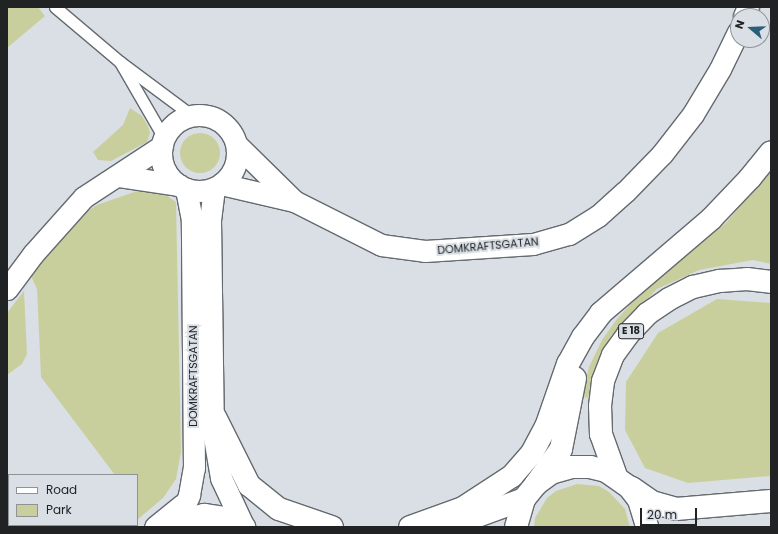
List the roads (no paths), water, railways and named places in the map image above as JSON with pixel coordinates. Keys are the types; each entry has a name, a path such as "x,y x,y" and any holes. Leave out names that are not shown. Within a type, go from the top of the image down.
{"main road":[{"name":"E 18","path":"530,492 561,449 570,395 578,367 590,341 624,293 716,214 771,152"},
{"name":"E 18","path":"623,481 601,434 600,406 603,381 613,355 628,334 647,314 669,298 694,287 720,281 747,279 771,282"},
{"path":"410,527 463,508 512,476 532,453 546,427 568,364 583,337 601,313 624,293"},
{"path":"215,417 249,485 258,494 279,509 332,527"},
{"path":"416,527 464,521 530,492 552,473 572,467 590,467 623,481 652,502 676,509 771,501"},
{"path":"623,481 639,500 647,527"},
{"path":"516,527 530,492"},
{"path":"179,527 189,519 204,515 226,517 243,526"}],"street":[{"name":"DOMKRAFTSGATAN","path":"243,526 221,478 213,431 215,417 210,219 218,186 294,201 367,239 404,250 425,251 533,244 568,234 598,216 662,154 693,114 720,69 730,48"},
{"path":"7,289 33,254 84,197 119,176 163,142 175,123 191,115 207,115 221,121 231,131 237,145 237,160 234,170 218,186 200,191 119,176"},
{"path":"163,142 164,167 182,187"},
{"name":"DOMKRAFTSGATAN","path":"237,145 294,201"},
{"name":"DOMKRAFTSGATAN","path":"175,527 189,495 194,468 192,220 182,187"},
{"path":"155,527 181,507 189,495"}],"lane":[{"path":"55,7 120,62 191,115"},
{"path":"120,62 163,142"}]}
